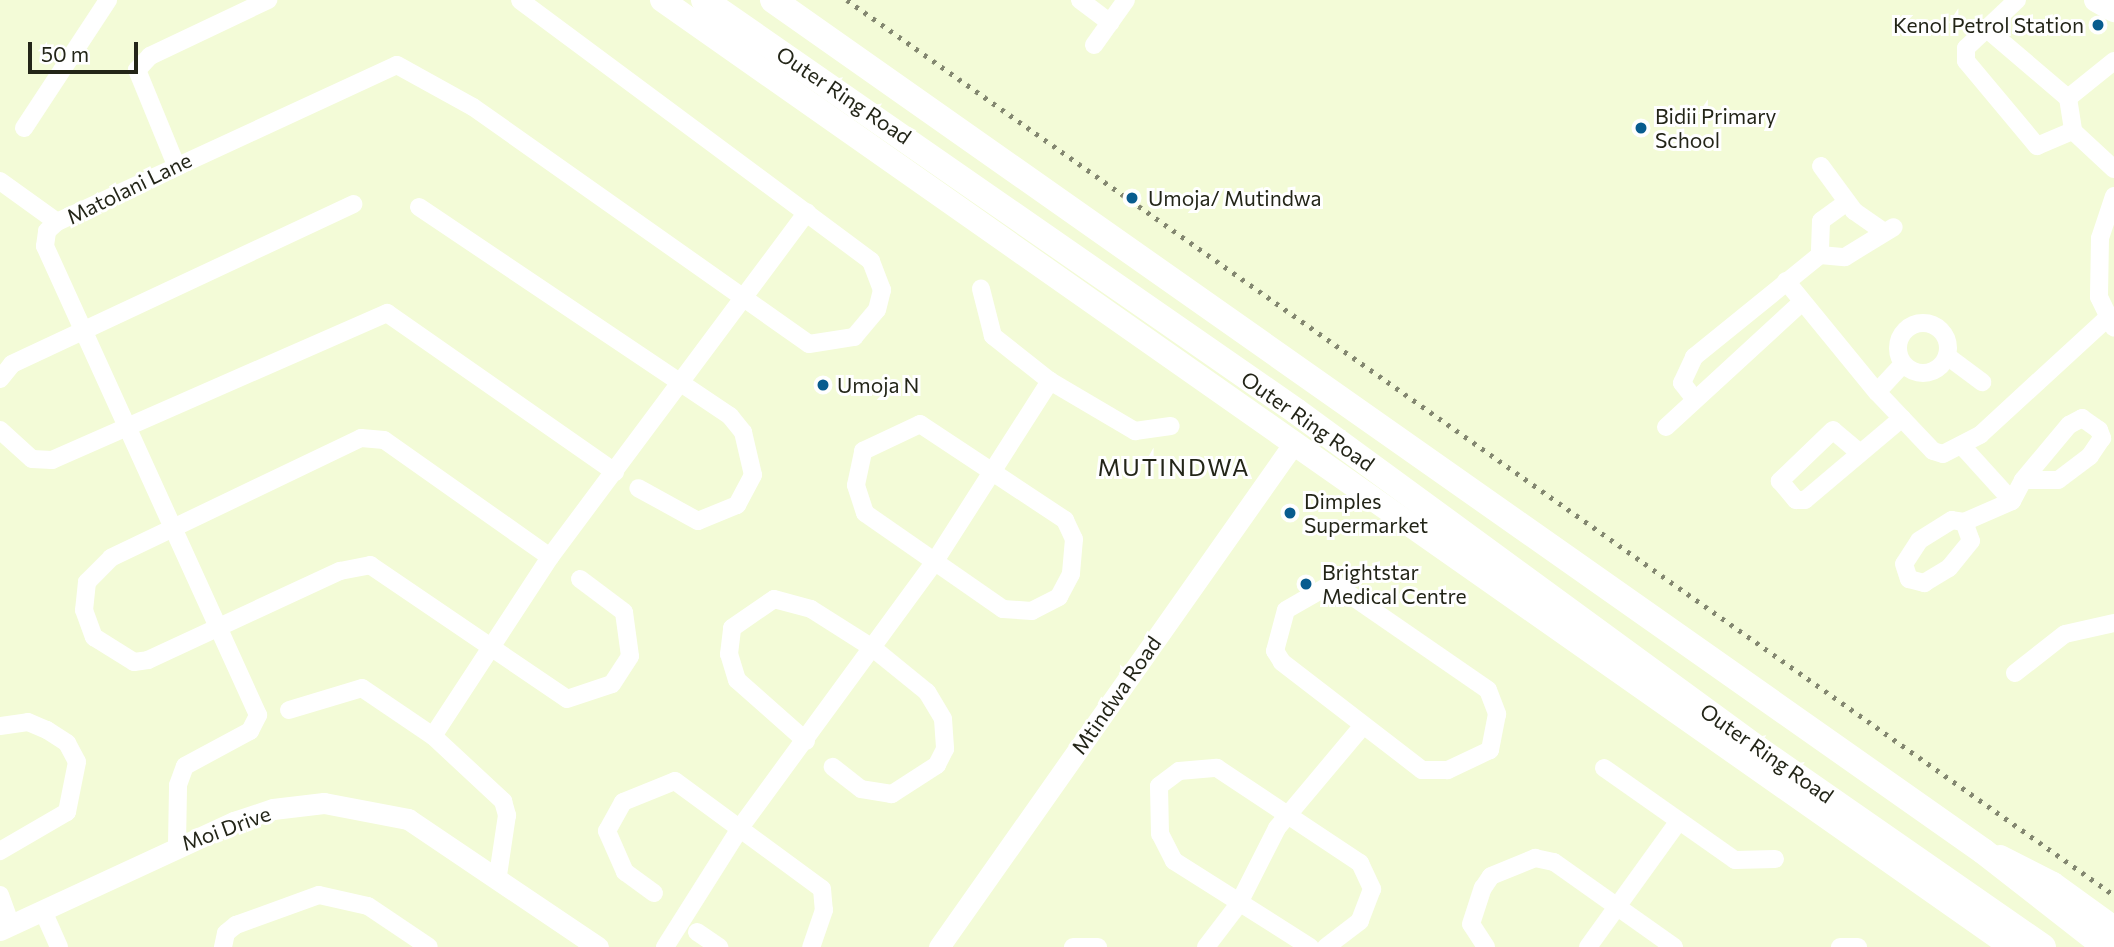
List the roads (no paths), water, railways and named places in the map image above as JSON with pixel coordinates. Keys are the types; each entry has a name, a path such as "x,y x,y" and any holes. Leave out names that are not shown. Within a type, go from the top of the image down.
{"main road":[{"path":"662,0 1955,904 2012,947"},
{"name":"Outer Ring Road","path":"704,0 1371,464 1758,749 1935,868 2041,946"},
{"name":"Outer Ring Road","path":"773,0 1983,850 2106,947"},
{"name":"Outer Ring Road","path":"1983,850 2053,884 2114,928"},
{"path":"1935,868 1955,904"}],"street":[{"path":"24,128 108,0"},
{"path":"176,165 137,70 150,56 268,0"},
{"path":"520,0 871,261 880,276 882,290 868,325 839,344 809,344 744,294"},
{"path":"1080,0 1110,23"},
{"path":"1094,45 1126,0"},
{"path":"2017,0 1966,48 1966,61 2029,141 2037,146 2073,131"},
{"path":"1988,30 2068,98 2073,131 2114,169"},
{"path":"2068,98 2114,61"},
{"name":"Matolani Lane","path":"177,845 178,785 186,766 257,725 222,625 173,526 45,246 47,231 57,222 389,64 409,67 744,294"},
{"path":"1693,397 1682,383 1688,364 1820,255 1845,257 1888,229 1847,202 1821,166"},
{"path":"0,181 57,222"},
{"path":"1786,281 1877,391 1933,451 1963,447 2110,324 2099,297 2100,238 2114,196"},
{"path":"1820,255 1821,221 1847,202"},
{"path":"0,379 12,364 353,204"},
{"path":"419,207 730,416 743,432 751,452 750,490 737,505 698,521 638,488"},
{"path":"433,736 550,557 807,212"},
{"path":"981,289 993,336 1050,381 1135,431 1171,426"},
{"path":"1666,427 1693,397 1802,302"},
{"path":"0,430 32,460 51,460 130,430 387,313 615,472"},
{"path":"1903,364 1900,338 1922,323 1945,336 1947,356 1982,382"},
{"path":"1903,364 1928,373 1947,356"},
{"path":"1877,391 1903,364"},
{"path":"666,947 742,825 874,649 935,561 1050,381"},
{"path":"1860,453 1833,430 1780,481 1801,502 1860,453 1902,418"},
{"path":"920,425 995,470 1071,529 1067,587 1032,611 1015,613 865,513 856,485 863,451 920,425"},
{"path":"550,557 375,437 173,526 93,570 86,626 134,662 340,571 370,565 487,650 567,699 612,684 630,656 630,624 613,602 580,579"},
{"name":"Mtindwa Road","path":"939,947 1294,443"},
{"path":"1963,447 2012,501"},
{"path":"1964,522 2012,501 2023,480"},
{"path":"1320,585 1349,590 1495,700 1490,750 1448,770 1422,769 1361,728 1305,685 1275,651 1286,610 1320,585"},
{"path":"806,741 737,680 729,654 732,628 774,599 795,601 874,649 935,700 945,749 928,775 892,794 861,789 833,767"},
{"path":"2015,673 2065,634 2114,623"},
{"path":"289,709 362,688 433,736 503,801 507,815 498,874"},
{"path":"0,726 28,722 47,730 67,743 77,762 67,812 0,851"},
{"path":"1206,947 1238,905 1262,850 1361,728"},
{"path":"1310,947 1238,905 1164,849 1159,786 1179,771 1217,768 1293,814 1370,873 1372,889 1360,921 1326,947"},
{"path":"1604,768 1735,860 1775,859"},
{"path":"654,893 614,858 607,831 623,802 674,781 742,825 822,889 824,910 811,947"},
{"name":"Moi Drive","path":"6,927 177,845 273,809 324,803 408,819 498,874 598,947"},
{"path":"1588,947 1678,822"},
{"path":"1486,947 1471,924 1483,888 1491,876 1535,858 1554,862 1617,904 1674,947"},
{"path":"0,895 6,927"},
{"path":"225,940 319,895 368,906 429,947"},
{"path":"43,911 60,947"},
{"path":"697,932 719,947"},
{"path":"1073,947 1098,947"},
{"path":"1840,947 1858,947"}],"railway":[{"path":"847,0 2114,895"}],"place":[{"name":"Kenol Petrol Station","path":"2098,25"},
{"name":"Bidii Primary School","path":"1641,128"},
{"name":"Umoja/ Mutindwa","path":"1132,198"},
{"name":"Umoja N","path":"823,385"},
{"name":"Dimples Supermarket","path":"1290,513"},
{"name":"Brightstar Medical Centre","path":"1306,584"}],"district":[{"name":"MUTINDWA","path":"1174,467"}]}
